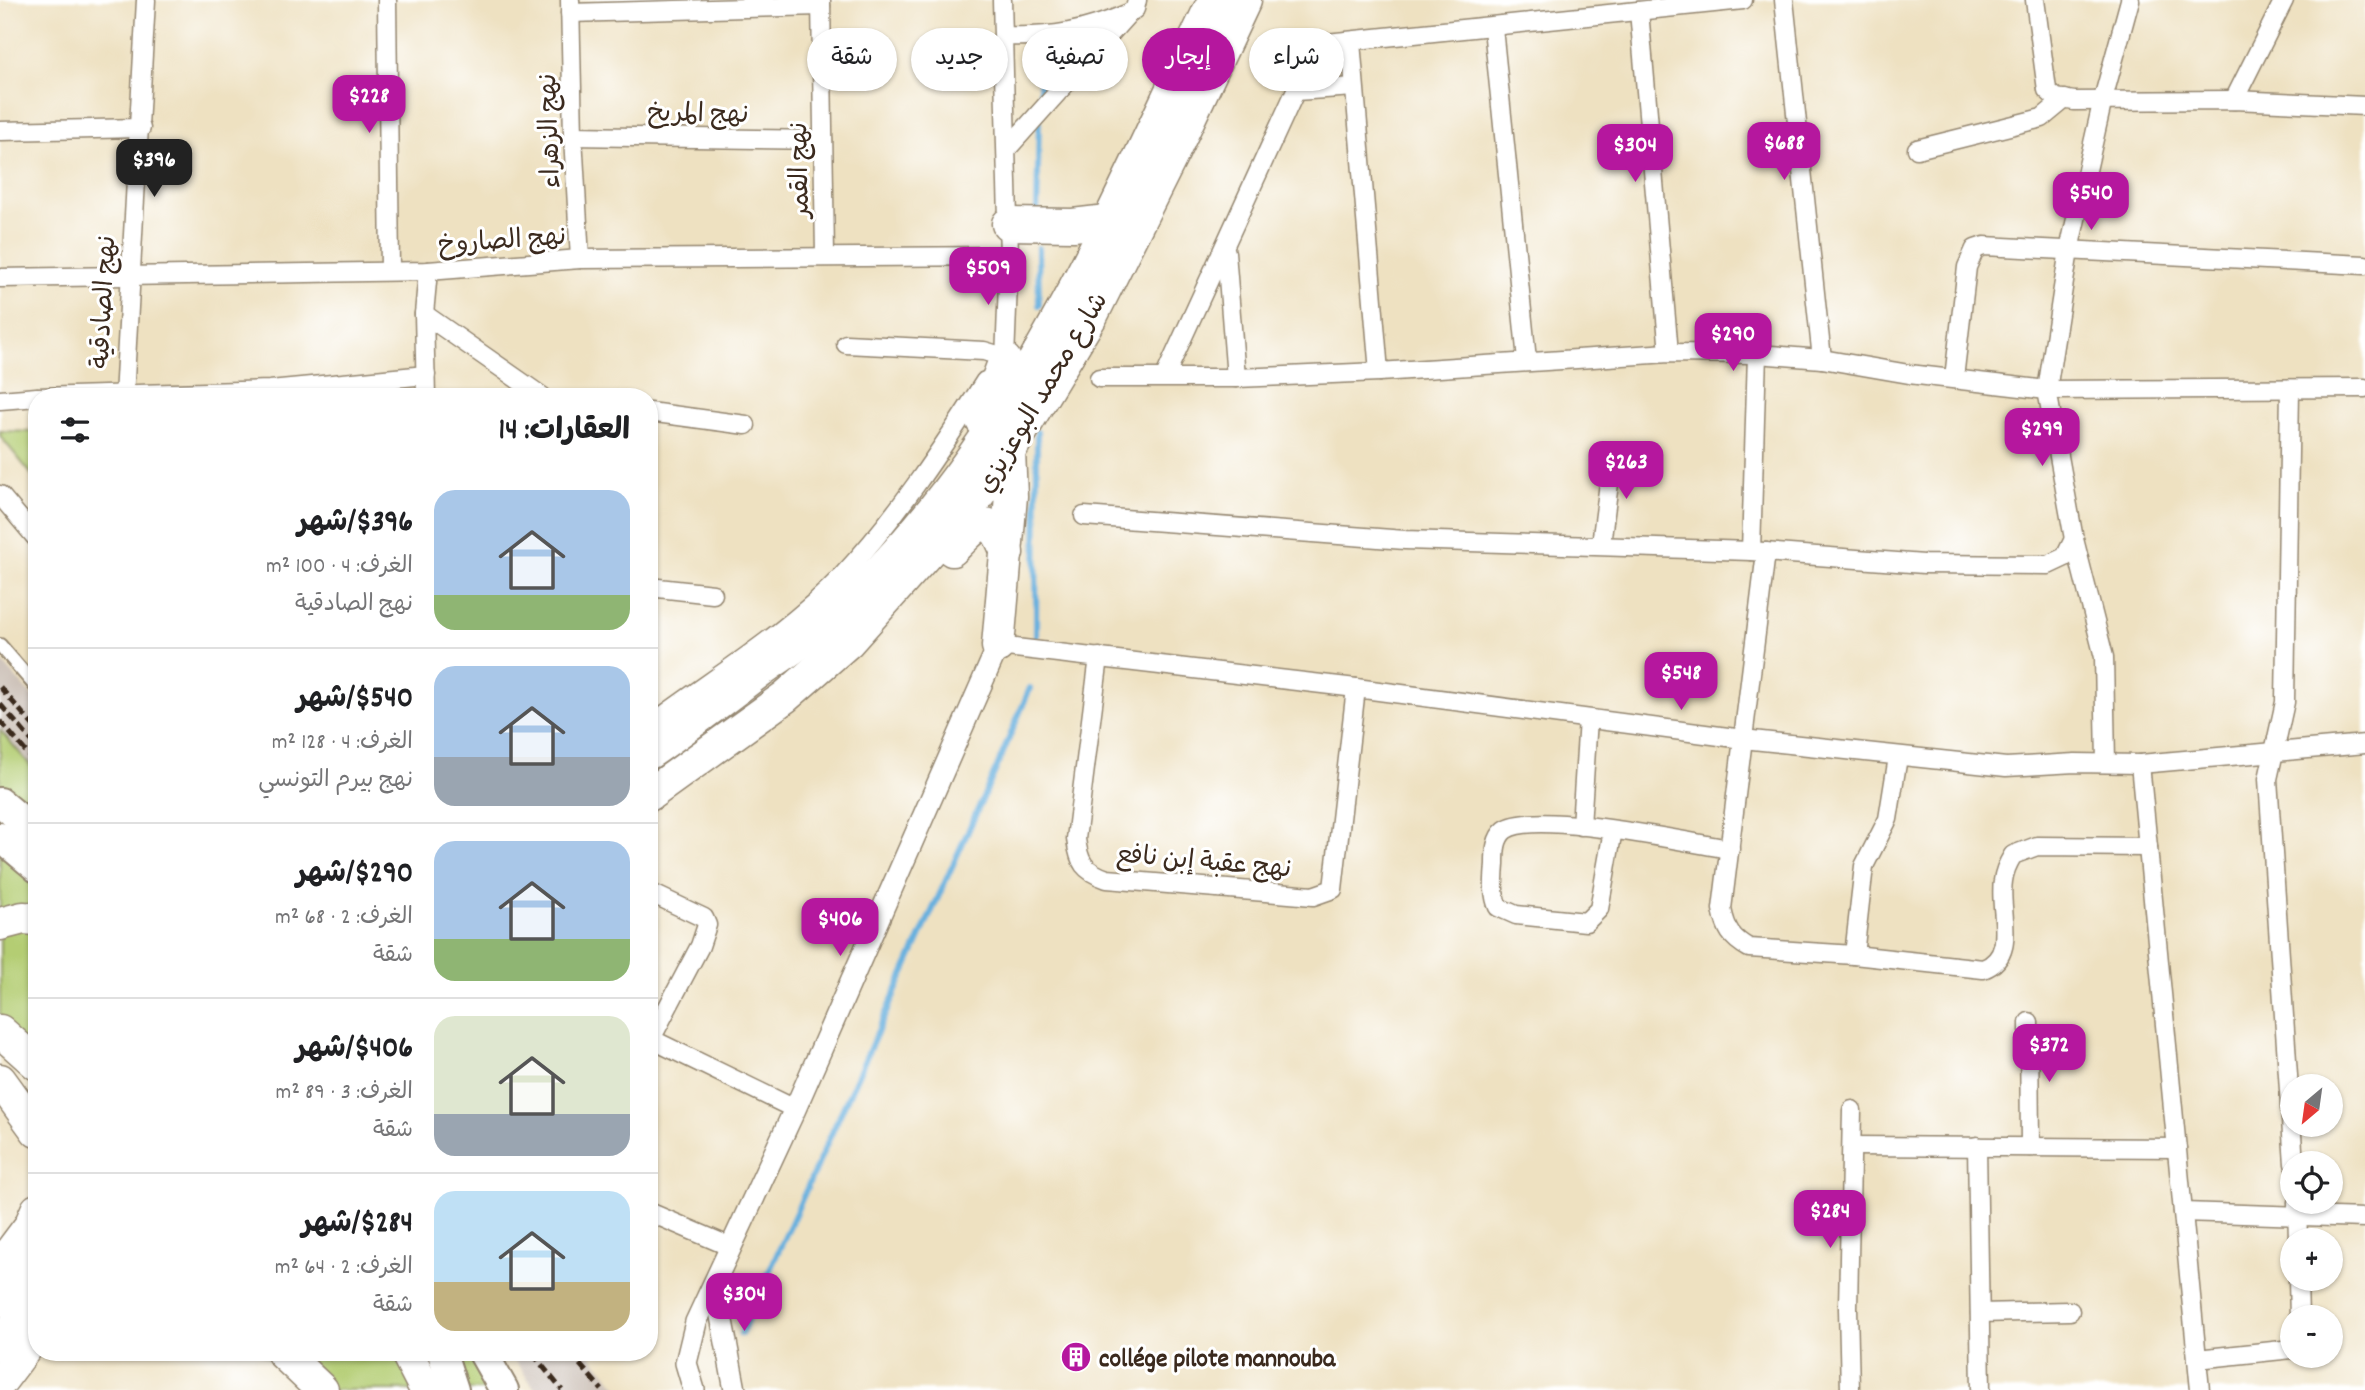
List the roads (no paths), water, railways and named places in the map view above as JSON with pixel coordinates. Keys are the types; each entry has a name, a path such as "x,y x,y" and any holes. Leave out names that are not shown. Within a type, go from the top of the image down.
{"highway":[{"name":"شارع محمد البوعزيزي","path":"658,747 828,622 930,514 1004,413 1063,314 1214,0"},
{"name":"شارع محمد البوعزيزي","path":"658,788 785,697 848,642 974,500 1009,452 1092,314 1173,153 1245,0"},
{"path":"1008,224 1073,225 1107,222"},
{"path":"930,514 984,416 1004,355"},
{"path":"998,646 1011,496 1009,452"},
{"path":"848,642 915,587 976,526 991,525 998,530 1007,553"},
{"path":"0,924 28,918"},
{"path":"0,1031 28,1056"},
{"path":"0,1080 28,1119"},
{"path":"0,1266 28,1229"},
{"path":"0,1300 28,1264"},
{"path":"0,1345 28,1308"},
{"path":"0,1382 28,1345"},
{"path":"291,1361 322,1390"},
{"path":"411,1361 426,1390"}],"main road":[{"path":"0,802 28,825"},
{"path":"0,837 28,860"},
{"path":"445,1361 454,1390"},
{"path":"488,1361 504,1390"}],"street":[{"name":"نهج الصادقية","path":"124,388 129,275 141,128 146,0"},
{"path":"387,0 390,270"},
{"path":"1002,0 1003,28"},
{"path":"1344,42 1743,0"},
{"path":"1784,0 1822,359"},
{"path":"2035,0 2047,90 2065,99 2234,100 2365,106"},
{"path":"2106,763 2104,657 2074,539 2047,390 2069,250 2103,99 2130,0"},
{"path":"2234,100 2284,0"},
{"path":"570,7 821,3"},
{"name":"نهج القمر","path":"821,3 825,256"},
{"name":"نهج الزهراء","path":"570,7 580,259"},
{"path":"1008,36 1052,37 1085,31 1133,7"},
{"path":"1007,149 1133,7"},
{"path":"1639,11 1669,353"},
{"path":"1493,28 1527,360"},
{"path":"1350,42 1379,372"},
{"path":"1344,88 1354,87"},
{"path":"658,719 770,637 843,574 956,426 1004,355 1009,256 1005,91"},
{"path":"1165,376 1296,91"},
{"path":"1917,149 2042,118 2065,99"},
{"path":"0,131 141,128"},
{"name":"نهج المريخ","path":"573,135 823,140"},
{"path":"1954,378 1967,267 1975,250 1984,246 2365,265"},
{"path":"1225,248 1236,378"},
{"name":"نهج الصاروخ","path":"0,278 428,271 580,259 1009,256"},
{"path":"426,388 424,314 428,271"},
{"path":"424,314 530,388"},
{"path":"846,344 984,351 1004,355"},
{"path":"1099,378 1236,378 1379,372 1527,360 1669,353 1757,354 1822,359 2047,390 2365,388"},
{"path":"1757,354 1759,551 1743,739 1722,909 1727,930 1737,941 1749,948 1854,955 1983,970 1996,965 2001,957 2004,939 2002,882 2013,855 2037,846 2148,847"},
{"path":"358,388 426,375"},
{"path":"2290,389 2285,702 2273,752 2269,808 2293,1151"},
{"path":"0,400 28,398"},
{"path":"658,413 746,425"},
{"path":"1601,544 1614,453"},
{"path":"0,495 28,528"},
{"path":"1084,516 1405,540 1759,551 1924,565 2048,565 2065,557 2074,539"},
{"path":"658,588 713,594"},
{"path":"0,645 28,678"},
{"path":"694,1390 686,1363 696,1322 795,1109 998,646 1356,688 1743,739 2006,767 2140,764 2365,744"},
{"name":"نهج عقبة إبن نافع","path":"1098,657 1076,839 1079,860 1088,872 1107,879 1313,896 1333,889 1356,688"},
{"path":"1581,826 1588,719"},
{"path":"1854,955 1864,866 1888,819 1898,757"},
{"path":"2140,764 2200,1390"},
{"path":"1613,830 1599,909 1586,922 1517,915 1498,907 1494,898 1495,852 1503,831 1514,825 1581,826 1613,830 1730,849"},
{"path":"658,896 704,918 707,925 700,946 658,1024"},
{"path":"2029,1022 2030,1147"},
{"path":"658,1043 795,1109"},
{"path":"1850,1390 1848,1308 1852,1110"},
{"path":"1852,1146 2177,1148"},
{"path":"1977,1146 1981,1390"},
{"path":"2183,1212 2280,1209"},
{"path":"2335,1214 2365,1218"},
{"path":"658,1216 731,1247"},
{"path":"715,1284 735,1390"},
{"path":"1980,1313 2070,1311"},
{"path":"2197,1359 2280,1350"}],"waterway":[{"path":"1040,91 1040,106"},
{"path":"1037,213 1039,120"},
{"path":"1038,248 1039,305"},
{"path":"1036,643 1037,432"},
{"path":"741,1334 997,767 1030,688"}],"railway":[{"path":"0,687 28,720"},
{"path":"0,704 28,737"},
{"path":"0,721 28,754"},
{"path":"538,1361 562,1390"},
{"path":"577,1361 602,1390"}],"place":[{"name":"collége pilote mannouba","path":"1076,1357"}]}
